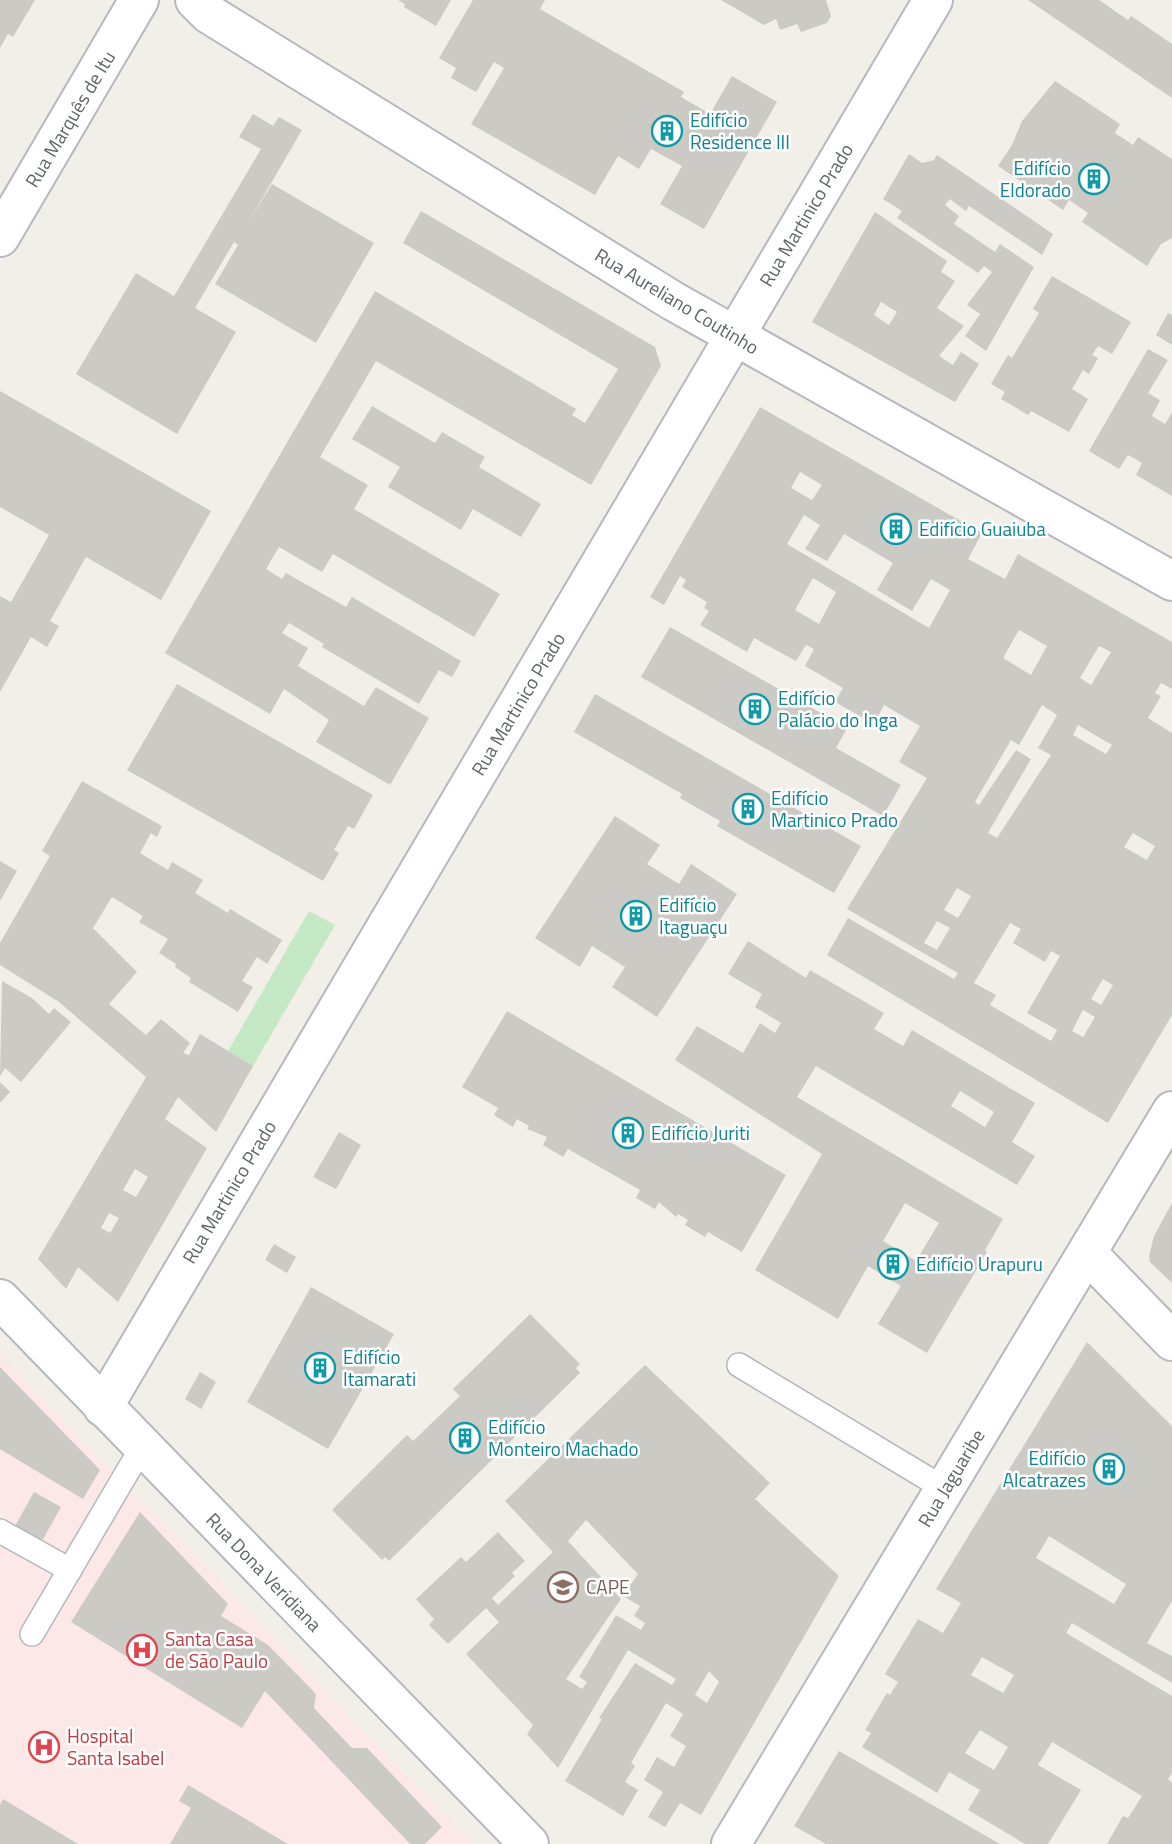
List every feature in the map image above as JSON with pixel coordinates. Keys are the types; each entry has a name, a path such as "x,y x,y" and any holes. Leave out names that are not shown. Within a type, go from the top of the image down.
{"street":[{"name":"Rua Marquês de Itu","path":"0,237 139,0"},
{"name":"Rua Aureliano Coutinho","path":"195,0 209,14 734,336 1172,581"},
{"name":"Rua Martinico Prado","path":"103,1407 933,0"},
{"name":"Rua Jaguaribe","path":"731,1844 1172,1111"},
{"path":"1087,1253 1172,1341"},
{"name":"Rua Dona Veridiana","path":"0,1299 529,1844"}],"lane":[{"path":"739,1365 944,1489"},
{"path":"32,1634 142,1447"},
{"path":"0,1531 69,1570"}],"shaded area":[{"name":"Santa Casa de São Paulo","path":"0,1355 97,1455 473,1844 0,1844"}],"green space":[{"path":"309,911 335,925 253,1066 228,1051"}],"building":[{"path":"0,0 35,0 13,37 8,34 0,48"},
{"path":"398,0 451,0 436,26 404,7 405,4"},
{"name":"Edifício Residence III","path":"473,0 545,0 540,9 684,92 681,97 710,114 732,76 777,102 704,229 660,204 682,166 651,149 639,169 618,156 595,195 471,124 504,68 494,62 476,92 451,78 456,68 439,58"},
{"path":"721,0 826,0 831,16 827,23 801,32 797,24 780,30 776,19 764,25"},
{"path":"1028,0 1099,0 1128,20 1131,16 1172,44 1172,98"},
{"name":"Edifício Eldorado","path":"1055,81 1120,124 1115,133 1133,145 1138,137 1172,159 1172,238 1161,244 1147,266 1082,222 1088,213 1069,200 1063,210 998,166 1012,145 1022,121"},
{"path":"253,114 273,126 279,117 302,130 249,221 272,184 374,243 316,343 215,284 238,245 234,242 195,308 236,332 177,434 76,374 136,273 174,296 261,149 239,137"},
{"path":"909,154 922,163 934,160 937,155 1053,234 1042,255 969,206 966,211 950,199 945,205 959,216 954,224 995,252 1000,244 1034,267 986,351 965,336 980,314 967,305 992,272 984,266 978,273 897,218 902,211 883,199"},
{"path":"421,211 655,347 661,366 591,485 376,361 320,457 368,485 354,509 500,594 474,637 333,554 322,572 279,547 266,569 282,579 286,573 346,607 352,597 461,661 452,677 439,670 419,704 322,647 324,644 289,623 282,633 308,648 298,666 364,706 376,687 429,718 390,785 316,742 329,720 284,689 270,714 165,653 375,291 576,409 572,415 585,423 618,369 403,243"},
{"path":"875,212 947,261 941,272 955,281 937,308 964,326 939,356 953,365 961,352 979,364 955,402 812,322","holes":["881,302 897,312 889,325 874,315"]},
{"path":"1052,276 1131,322 1112,354 1098,346 1092,355 1098,358 1089,374 1083,370 1072,389 1088,399 1069,432 1031,411 1028,415 1001,399 1005,392 991,384 1008,355 1012,358 1039,313 1033,309"},
{"path":"1168,313 1172,315 1172,345 1156,335"},
{"path":"1148,349 1168,360 1148,393 1160,400 1152,416 1165,424 1172,412 1172,496 1136,475 1142,463 1128,455 1119,469 1089,451"},
{"path":"0,391 211,511 161,600 86,557 50,621 59,626 47,647 31,637 0,692 0,596 11,602 49,535 0,507"},
{"path":"372,406 435,443 442,432 485,457 479,467 541,504 521,537 473,509 461,530 388,487 400,467 352,439"},
{"path":"760,407 982,533 968,559 1005,579 1018,554 1172,642 1172,689 1161,683 1155,693 1161,696 1148,718 1172,733 1172,1015 1108,1123 827,955 848,918 954,979 958,973 847,909 927,778 899,762 920,726 884,705 874,724 835,702 843,688 805,666 814,649 806,645 796,661 754,638 747,652 700,625 709,611 704,608 707,602 682,587 686,580 680,576 664,605 650,597","holes":["800,472 822,485 812,500 791,488","804,515 820,525 805,549 827,561 844,534 893,563 877,590 912,611 931,579 950,590 929,628 787,544","813,578 836,592 819,624 795,610","1019,630 1047,646 1031,675 1003,658","1099,646 1111,652 1091,685 1080,678","1042,705 1057,715 1038,748 1051,755 997,838 988,833 1031,759 1016,750 979,805 975,802 1011,740 1019,745","1078,725 1112,745 1106,754 1073,735","1133,833 1155,846 1147,860 1124,847","957,888 971,896 958,918 944,910","937,921 950,928 937,950 924,943","1010,923 1021,929 1013,943 1045,962 1051,951 1060,956 1027,1013 1057,1030 1051,1041 990,1005 996,995 974,983","1103,979 1113,985 1101,1005 1091,999","1083,1010 1095,1017 1083,1037 1072,1031"]},
{"name":"Edifício Palácio do Inga","path":"670,627 847,728 836,748 901,785 883,816 641,677"},
{"path":"177,684 373,795 354,829 348,826 334,850 339,853 323,881 127,770"},
{"name":"Edifício Martinico Prado","path":"595,694 861,846 834,893 717,826 720,821 680,798 682,794 574,732"},
{"path":"82,781 162,826 157,837 151,833 140,853 168,870 172,862 203,880 195,893 228,913 230,909 282,940 267,964 257,957 242,981 253,987 238,1012 189,982 191,978 159,953 168,939 139,922 143,916 112,897 93,928 137,972 109,1004 146,1035 161,1019 190,1043 183,1053 189,1055 200,1034 253,1066 216,1132 178,1097 165,1119 207,1148 118,1302 78,1267 66,1289 38,1259 146,1077 59,1002 0,965 0,943 50,856 42,851","holes":["135,1169 148,1177 136,1197 123,1190","109,1213 119,1218 110,1233 101,1228"]},
{"name":"Edifício Itaguaçu","path":"615,816 660,845 647,864 679,884 691,864 737,894 657,1017 612,987 625,967 592,946 580,967 535,938"},
{"path":"0,861 17,871 0,901"},
{"path":"748,941 806,978 810,970 884,1013 874,1029 903,1046 912,1030 1035,1103 1012,1142 1035,1156 1017,1185 816,1066 797,1097 1003,1219 985,1250 987,1252 927,1353 878,1324 901,1286 868,1266 838,1319 755,1270 822,1154 675,1060 697,1026 743,1053 760,1023 775,1033 781,1023 755,1007 762,994 728,974","holes":["960,1091 994,1112 985,1127 951,1106","905,1203 939,1223 916,1261 883,1241"]},
{"path":"2,981 32,998 49,1014 54,1008 71,1022 21,1082 5,1068 0,1076"},
{"name":"Edifício Juriti","path":"507,1011 786,1175 742,1252 708,1232 705,1237 685,1225 688,1220 678,1214 676,1217 659,1202 655,1209 636,1198 640,1190 568,1149 563,1157 543,1145 547,1137 527,1129 529,1126 517,1119 513,1127 494,1115 498,1108 462,1087"},
{"path":"0,1082 10,1092 0,1103"},
{"path":"339,1132 361,1145 336,1189 313,1177"},
{"path":"1172,1203 1172,1283 1150,1262 1149,1256 1154,1236"},
{"path":"274,1244 296,1257 287,1273 265,1260"},
{"name":"Edifício Itamarati","path":"311,1287 394,1334 328,1449 247,1402"},
{"name":"Edifício Monteiro Machado","path":"530,1314 580,1364 576,1368 580,1373 389,1561 385,1557 382,1560 332,1510 407,1435 413,1441 460,1396 453,1389"},
{"path":"1087,1342 1172,1426 1172,1601 1147,1643 1172,1656 1172,1683 1072,1623 1066,1633 1172,1696 1172,1773 1168,1779 1172,1783 1172,1844 1107,1844 1123,1816 1128,1818 1142,1796 1052,1742 1038,1765 1081,1790 1048,1844 1025,1844 968,1810 980,1790 949,1772 937,1793 862,1747 871,1733 865,1730 887,1693 890,1695 898,1682 885,1674 918,1619 943,1633 961,1603 936,1589","holes":["1049,1536 1126,1584 1114,1604 1036,1558","982,1657 1014,1675 1003,1693 971,1675","980,1730 1008,1747 994,1770 965,1753"]},
{"path":"645,1365 770,1483 755,1499 839,1576 701,1815 680,1803 665,1827 648,1817 663,1792 644,1780 657,1757 674,1767 686,1746 670,1736 683,1714 666,1703 631,1763 635,1766 625,1782 638,1790 623,1816 565,1781 602,1719 599,1718 635,1663 672,1685 676,1679 628,1650 558,1768 527,1734 533,1725 466,1654 499,1622 486,1608 448,1644 429,1625 434,1619 416,1599 461,1557 466,1562 498,1532 525,1561 512,1573 515,1576 492,1598 498,1605 553,1552 505,1501","holes":["586,1520 638,1574 623,1596 640,1606 634,1616 645,1623 641,1630 616,1615 579,1677 587,1682 582,1689 566,1679 621,1599 568,1541","709,1671 719,1682 707,1703 695,1695"]},
{"path":"0,1367 100,1470 83,1499 0,1449"},
{"path":"200,1372 216,1382 201,1409 185,1399"},
{"path":"34,1492 61,1507 42,1541 15,1526"},
{"path":"140,1512 228,1604 221,1616 268,1645 316,1694 314,1708 352,1748 367,1748 442,1827 425,1844 410,1844 265,1691 242,1728 71,1622"},
{"path":"839,1751 1000,1844 826,1844 794,1826"},
{"path":"188,1785 288,1844 170,1844 191,1808 179,1801"},
{"path":"3,1799 78,1844 0,1844 0,1805"}],"place":[{"name":"Edifício Residence III","path":"667,131"},
{"name":"Edifício Eldorado","path":"1094,179"},
{"name":"Edifício Guaiuba","path":"896,529"},
{"name":"Edifício Palácio do Inga","path":"755,709"},
{"name":"Edifício Martinico Prado","path":"748,809"},
{"name":"Edifício Itaguaçu","path":"636,916"},
{"name":"Edifício Juriti","path":"628,1133"},
{"name":"Edifício Urapuru","path":"893,1264"},
{"name":"Edifício Itamarati","path":"320,1368"},
{"name":"Edifício Monteiro Machado","path":"465,1438"},
{"name":"Edifício Alcatrazes","path":"1109,1469"},
{"name":"CAPE","path":"563,1587"},
{"name":"Santa Casa de São Paulo","path":"142,1650"},
{"name":"Hospital Santa Isabel","path":"44,1747"}]}
